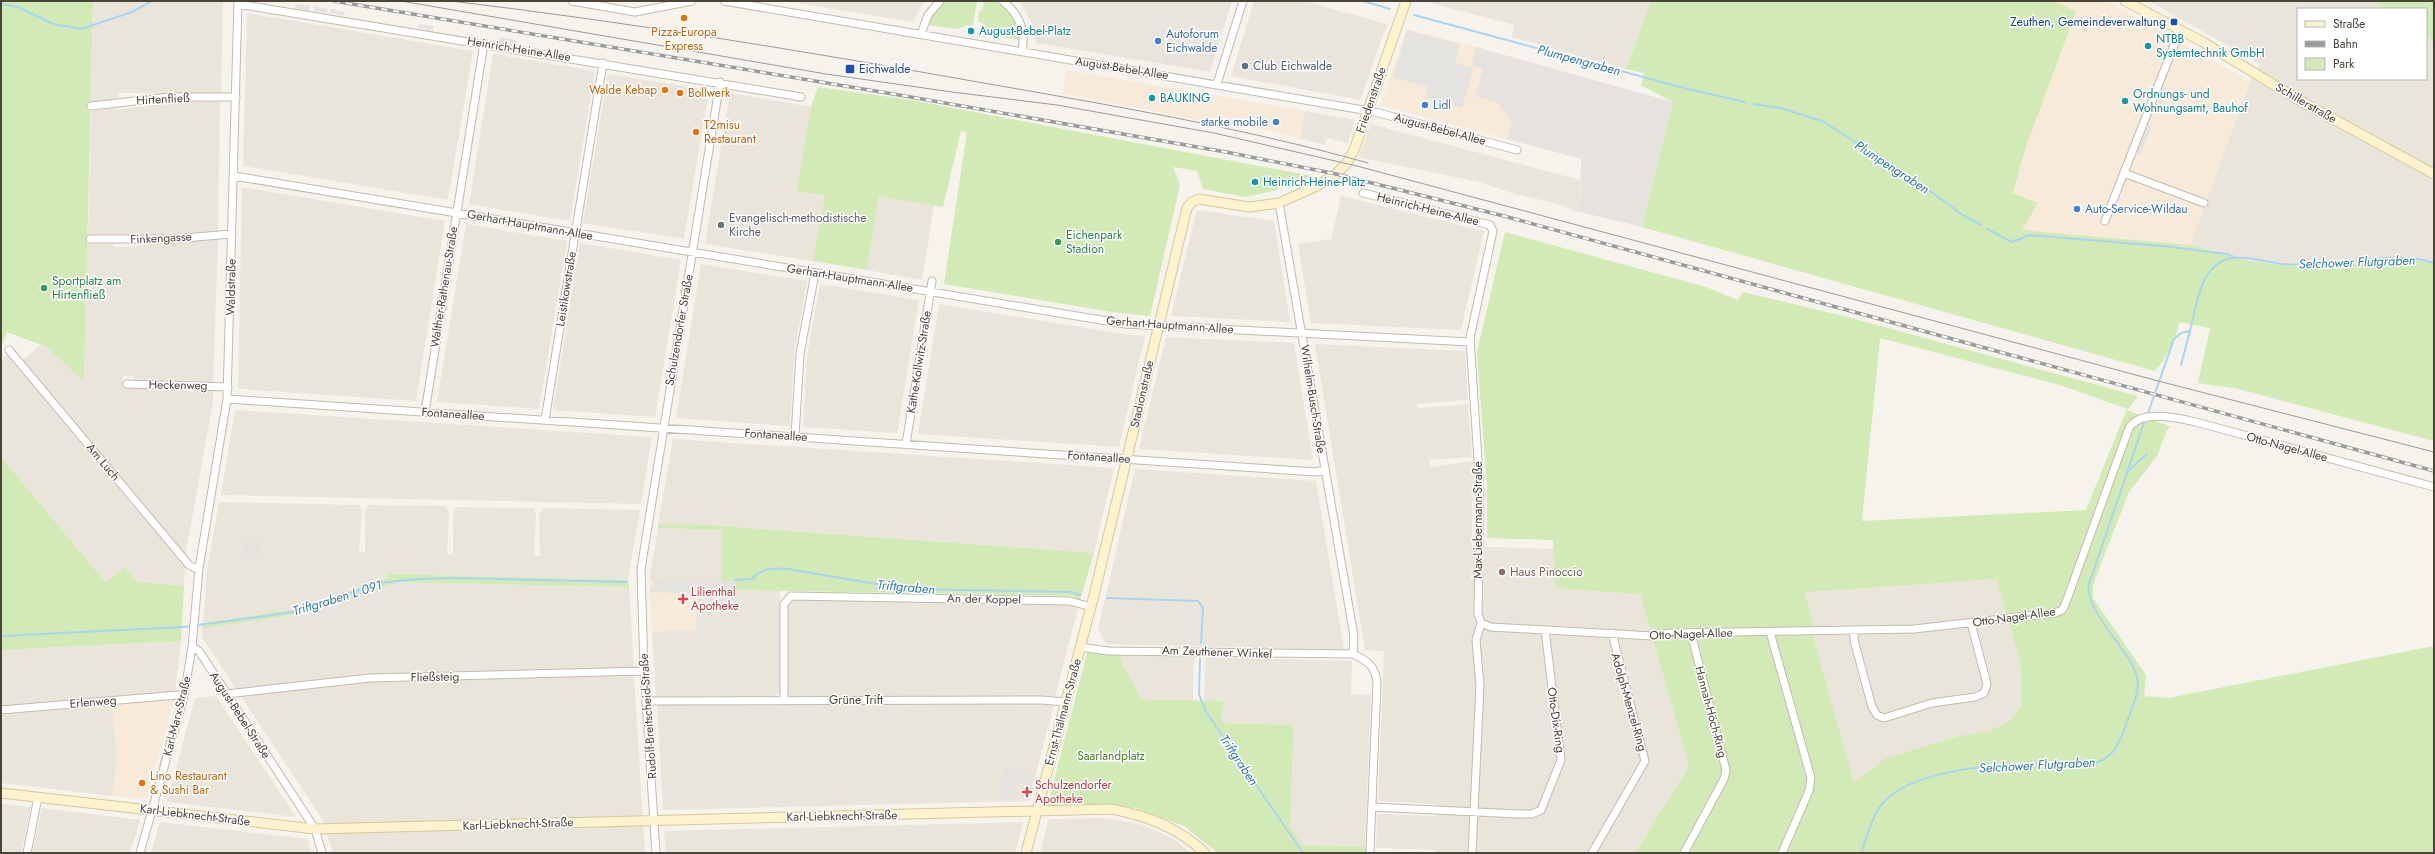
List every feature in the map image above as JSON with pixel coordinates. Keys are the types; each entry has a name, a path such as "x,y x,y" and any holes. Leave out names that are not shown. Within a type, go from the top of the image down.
{"street":[{"path":"572,1 635,12 692,1"},
{"name":"August-Bebel-Allee","path":"724,1 1217,84 1367,111 1518,150"},
{"path":"921,34 928,15 940,1"},
{"path":"1003,1 1019,20 1024,39 1022,51"},
{"path":"1217,84 1243,1"},
{"name":"Friedenstraße","path":"1279,203 1317,186 1336,174 1347,163 1354,150 1406,1"},
{"name":"Schillerstraße","path":"2125,1 2180,30 2434,174"},
{"name":"Heinrich-Heine-Allee","path":"238,2 720,82 801,97"},
{"name":"Waldstraße","path":"199,570 228,399 238,2"},
{"path":"2105,221 2180,30"},
{"name":"Walther-Rathenau-Straße","path":"425,412 484,43"},
{"name":"Leistikowstraße","path":"545,420 603,63"},
{"name":"Schulzendorfer Straße","path":"640,578 662,427 720,82"},
{"name":"Hirtenfließ","path":"91,106 170,97 236,97"},
{"path":"2124,173 2204,202"},
{"name":"Gerhart-Hauptmann-Allee","path":"234,176 1125,324 1470,342"},
{"name":"Heinrich-Heine-Allee","path":"1362,193 1490,225 1493,228"},
{"name":"Stadionstraße","path":"1094,595 1184,216 1189,204 1199,199 1249,207 1279,203"},
{"name":"Wilhelm-Busch-Straße","path":"1279,203 1354,636 1353,654"},
{"name":"Max-Liebermann-Straße","path":"1474,812 1480,686 1476,632 1481,623 1478,614 1480,491 1470,342 1493,228"},
{"name":"Finkengasse","path":"90,239 159,240 232,234"},
{"path":"795,436 800,354 815,272"},
{"name":"Käthe-Kollwitz-Straße","path":"906,444 932,281"},
{"name":"Am Luch","path":"9,350 189,565 199,570"},
{"name":"Heckenweg","path":"127,384 228,387"},
{"name":"Fontaneallee","path":"228,399 1325,470"},
{"name":"Otto-Nagel-Allee","path":"1481,623 1491,627 1612,632 1653,636 1691,633 1914,629 2055,613 2062,610 2129,428 2134,422 2145,419 2165,417 2196,422 2434,486"},
{"path":"192,647 199,570"},
{"name":"Rudolf-Breitscheid-Straße","path":"640,578 644,671 656,853"},
{"name":"Ernst-Thälmann-Straße","path":"1026,853 1094,595"},
{"name":"An der Koppel","path":"784,700 784,604 791,596 1070,601 1091,607"},
{"path":"1854,630 1854,640 1872,708 1877,715 1884,718 1932,704 1980,696 1984,693 1987,684 1971,623"},
{"name":"Otto-Dix-Ring","path":"1474,812 1519,814 1537,812 1545,804 1560,765 1561,755 1545,630"},
{"name":"Adolph-Menzel-Ring","path":"1592,853 1645,761 1612,632"},
{"path":"1770,632 1811,778 1809,790 1782,853"},
{"name":"Hannah-Höch-Ring","path":"1684,853 1724,779 1726,770 1691,633"},
{"name":"August-Bebel-Straße","path":"192,647 199,652 315,829 322,853"},
{"name":"Karl-Marx-Straße","path":"140,853 184,696 192,647"},
{"name":"Am Zeuthener Winkel","path":"1080,647 1108,651 1353,654"},
{"path":"1353,654 1368,662 1376,674 1370,850"},
{"name":"Fließsteig","path":"226,694 370,678 644,671"},
{"name":"Erlenweg","path":"1,710 184,696"},
{"name":"Grüne Trift","path":"647,701 1057,700 1066,702"},
{"name":"Karl-Liebknecht-Straße","path":"1,793 315,829 1109,809 1135,814 1158,822 1180,833 1205,853"},
{"path":"27,853 38,798"},
{"path":"1372,807 1474,812 1472,853"}],"shaded area":[{"path":"93,1 223,1 221,94 118,93 117,101 91,104"},
{"path":"785,1 925,1 912,22"},
{"path":"1019,1 1232,1 1210,72 1036,43 1031,22"},
{"path":"1254,1 1304,1 1387,24 1360,100 1231,76"},
{"path":"1423,1 1651,1 1626,69 1512,37 1514,25"},
{"path":"2055,1 2108,1 2250,82 2190,245 2021,230 2013,193 2025,149 2076,12"},
{"path":"2149,1 2371,1 2386,8 2297,8 2297,80 2427,80 2427,36 2434,44 2434,262 2410,260 2310,268 2248,261 2190,245 2250,82 2260,64"},
{"path":"296,4 310,6 309,11 295,8"},
{"path":"314,6 328,9 327,13 313,11"},
{"path":"331,9 345,12 344,16 330,13"},
{"path":"247,13 473,51 448,200 243,166"},
{"path":"419,24 433,26 433,31 418,28"},
{"path":"1407,29 1476,47 1471,65 1483,68 1498,103 1511,122 1507,139 1380,105"},
{"path":"1407,30 1460,44 1455,63 1473,68 1462,108 1425,98 1428,87 1393,77"},
{"path":"500,37 516,40 516,44 499,42"},
{"path":"1173,41 1185,43 1181,63 1163,64 1164,57 1170,57"},
{"path":"1476,47 1673,102 1642,227 1580,212 1581,159 1507,139 1511,122 1498,103 1475,96 1483,69 1471,65"},
{"path":"493,54 595,71 570,221 469,204"},
{"path":"1067,70 1305,111 1300,139 1250,126 1219,122 1219,124 1063,93"},
{"path":"608,74 709,90 684,239 583,223"},
{"path":"2163,86 2167,88 2161,104 2157,103"},
{"path":"730,93 811,107 798,190 825,195 813,261 705,244"},
{"path":"220,101 218,231 174,236 88,237 91,111 117,108 117,110 175,102"},
{"path":"1305,111 1355,120 1348,143 1327,138 1325,145 1300,139"},
{"path":"2146,123 2152,125 2140,155 2135,153"},
{"path":"1371,124 1580,180 1580,213 1558,204 1515,194 1479,182 1358,157"},
{"path":"242,187 445,221 416,401 240,389 238,387"},
{"path":"879,196 934,205 922,280 867,270"},
{"path":"1341,196 1484,231 1461,330 1311,323 1298,244 1331,239"},
{"path":"1199,210 1274,221 1290,322 1171,316 1196,213"},
{"path":"466,224 567,241 539,409 437,402"},
{"path":"218,238 213,385 134,382 134,376 123,376 123,386 213,388 213,402 185,557 21,361 42,344 53,351 84,380 87,244 113,244 114,247 137,247 137,244"},
{"path":"580,243 681,260 655,417 553,410"},
{"path":"701,264 807,281 794,355 790,426 676,418"},
{"path":"820,284 919,300 897,433 803,427 807,356"},
{"path":"939,304 1123,334 1145,336 1119,447 918,434"},
{"path":"1166,337 1294,343 1313,460 1139,449"},
{"path":"1315,344 1465,351 1468,400 1417,404 1418,408 1468,404 1472,457 1429,460 1431,467 1472,461 1474,489 1472,491 1472,546 1554,549 1556,588 1640,593 1689,766 1635,853 1435,853 1435,850 1376,848 1377,814 1436,816 1437,804 1378,801 1384,651 1365,650"},
{"path":"7,355 185,567 184,586 138,582 106,583 1,457 1,360"},
{"path":"235,410 652,437 641,504 221,495"},
{"path":"673,439 1114,468 1094,553 723,526 658,524"},
{"path":"1135,469 1316,481 1344,650 1106,644 1098,629"},
{"path":"219,502 359,505 362,510 359,553 365,552 365,510 368,505 446,506 449,512 447,554 453,554 453,512 456,507 533,508 536,514 534,556 540,556 539,514 543,508 640,510 628,580 389,574 388,578 296,609 203,623 207,571"},
{"path":"658,528 723,530 721,581 649,580"},
{"path":"244,541 260,541 260,559 243,559"},
{"path":"1996,579 2019,658 2022,679 2021,703 2009,722 1989,731 1958,736 1884,759 1854,784 1814,639 1813,623 1805,591"},
{"path":"649,580 696,581 696,629 652,632"},
{"path":"653,580 736,581 735,602 714,601 714,594 650,592 650,586 653,586"},
{"path":"398,582 629,587 634,668 369,675 236,689 202,637 202,629 297,614"},
{"path":"735,590 780,591 780,692 774,697 656,697 652,632 696,629 696,593 714,594 714,601 735,602"},
{"path":"795,599 1071,604 1078,609 1055,697 792,697 786,692 787,607"},
{"path":"181,641 175,692 1,707 1,650"},
{"path":"1118,655 1194,657 1193,700 1140,699"},
{"path":"1205,657 1352,661 1351,694 1371,695 1365,847 1302,845 1290,826 1294,725 1222,723 1223,701 1204,701"},
{"path":"634,675 645,853 333,853 322,819 240,695 369,681"},
{"path":"216,696 296,817 167,802 195,698"},
{"path":"175,698 146,799 113,796 117,757 112,704"},
{"path":"112,704 117,757 113,796 1,783 1,714"},
{"path":"657,704 1054,704 1029,801 663,810"},
{"path":"170,738 162,767 158,768 166,739"},
{"path":"1004,767 1035,775 1032,784 1017,780 1013,797 1001,801 1000,793 1003,787 1001,786 1000,778 1004,778"},
{"path":"1,804 31,807 21,853 1,853"},
{"path":"42,808 140,820 130,853 32,853"},
{"path":"1049,819 1112,819 1143,825 1172,838 1191,853 1040,853"},
{"path":"160,822 308,839 311,853 151,853"},
{"path":"1023,822 1015,853 666,853 664,831"}],"green space":[{"name":"Sportplatz am Hirtenfließ","path":"1,1 93,1 84,381 47,347 7,332 1,346"},
{"path":"946,1 977,1 973,25 966,25 958,29 927,25 939,7"},
{"path":"981,1 996,1 1010,13 1018,28 1019,40 986,35 984,24 978,21 979,11 982,11 984,3"},
{"path":"1651,1 2055,1 2076,12 2025,149 2013,193 2038,203 2022,230 2190,245 2248,261 2310,268 2410,260 2434,262 2434,441 2234,388 2198,383 2210,328 2179,322 2176,336 2163,360 2155,371 1642,227 1673,102 1641,85 1644,73 1626,69"},
{"path":"2371,1 2434,1 2434,44 2427,36 2427,8 2386,8"},
{"path":"818,87 911,100 1312,176 1273,191 1245,197 1203,189 1197,171 1069,149 1173,167 1180,185 1150,316 1112,312 944,284 967,132 961,131 943,207 879,196 867,270 813,261 825,195 797,191 811,107"},
{"path":"1505,232 1706,287 1738,300 1743,292 1844,316 2138,396 2127,410 2171,427 2167,430 2157,456 2129,492 2093,585 2093,598 2146,675 2144,696 2168,698 2434,646 2434,853 1635,853 1689,766 1640,594 1555,588 1553,540 1487,538 1487,489 1477,352","holes":["1880,338 2060,385 2127,409 2086,510 1862,521","1996,579 2019,658 2022,679 2021,704 2009,722 1989,731 1958,736 1884,759 1854,783 1814,639 1813,623 1805,592"]},
{"path":"1,457 106,583 125,567 138,582 184,586 181,641 1,650"},
{"path":"658,524 707,525 1094,553 1080,600 1073,596 735,590 735,582 721,581 722,530 658,528"},
{"path":"388,574 628,580 629,587 398,582 297,614 202,629 203,623 296,609 388,578"},
{"name":"Saarlandplatz","path":"1087,653 1118,655 1141,699 1223,701 1222,723 1294,725 1290,826 1302,845 1365,847 1373,848 1373,853 1218,853 1184,826 1135,808 1087,805 1047,807"}],"waterway":[{"name":"Plumpengraben","path":"1,4 18,7 53,24 81,29 132,12 152,1"},
{"name":"Plumpengraben","path":"1363,1 1390,9"},
{"name":"Plumpengraben","path":"1414,15 1680,87 1745,102"},
{"name":"Plumpengraben","path":"1753,104 1780,108 1822,121 1911,177 1964,216 1981,225"},
{"name":"Plumpengraben","path":"1987,229 2012,242 2029,235 2163,246 2227,254 2234,257"},
{"name":"Selchower Flutgraben","path":"2147,416 2174,339 2181,333 2190,331 2203,282 2214,267 2222,261 2244,258 2282,264 2301,265 2380,258 2399,258 2417,259 2434,263"},
{"path":"2181,365 2190,331"},
{"name":"Selchower Flutgraben","path":"1861,853 1872,822 1881,805 1899,790 1923,779 1951,772 1982,767 2095,763 2107,757 2114,750 2133,706 2137,695 2138,684 2136,673 2131,662 2097,613 2091,600 2088,587 2145,420"},
{"path":"2127,472 2147,454"},
{"name":"Triftgraben","path":"735,580 752,579 760,572 768,569 788,569 906,589 1072,592 1080,595"},
{"name":"Triftgraben L 091","path":"1,636 183,627 266,616 299,611 378,583 418,579 458,578 626,582"},
{"name":"Triftgraben","path":"1107,598 1198,601 1203,608 1201,643"},
{"name":"Triftgraben","path":"1200,659 1199,694 1206,712 1303,853"}],"tram line":[{"path":"401,1 826,74 1057,105 1214,133 1357,166 2162,382 2434,452"},
{"path":"451,1 583,18 715,38 847,59 1125,108 1271,138 1368,163"}],"railway":[{"path":"334,1 899,95 1226,152 1336,174 1504,216 2434,471"}],"place":[{"name":"Pizza-Europa Express","path":"684,18"},
{"name":"Zeuthen, Gemeindeverwaltung","path":"2174,22"},
{"name":"August-Bebel-Platz","path":"971,31"},
{"name":"Autoforum Eichwalde","path":"1158,41"},
{"name":"NTBB Systemtechnik GmbH","path":"2148,46"},
{"name":"Club Eichwalde","path":"1245,66"},
{"name":"Eichwalde","path":"850,69"},
{"name":"Walde Kebap","path":"665,90"},
{"name":"Bollwerk","path":"680,93"},
{"name":"BAUKING","path":"1152,98"},
{"name":"Ordnungs- und Wohnungsamt, Bauhof","path":"2125,101"},
{"name":"Lidl","path":"1425,105"},
{"name":"starke mobile","path":"1276,122"},
{"name":"T2misu Restaurant","path":"696,132"},
{"name":"Heinrich-Heine-Platz","path":"1255,182"},
{"name":"Auto-Service-Wildau","path":"2077,209"},
{"name":"Evangelisch-methodistische Kirche","path":"721,225"},
{"name":"Eichenpark Stadion","path":"1058,242"},
{"name":"Sportplatz am Hirtenfließ","path":"44,288"},
{"name":"Haus Pinoccio","path":"1502,572"},
{"name":"Lilienthal Apotheke","path":"683,599"},
{"name":"Lino Restaurant & Sushi Bar","path":"142,783"},
{"name":"Schulzendorfer Apotheke","path":"1027,792"}]}
